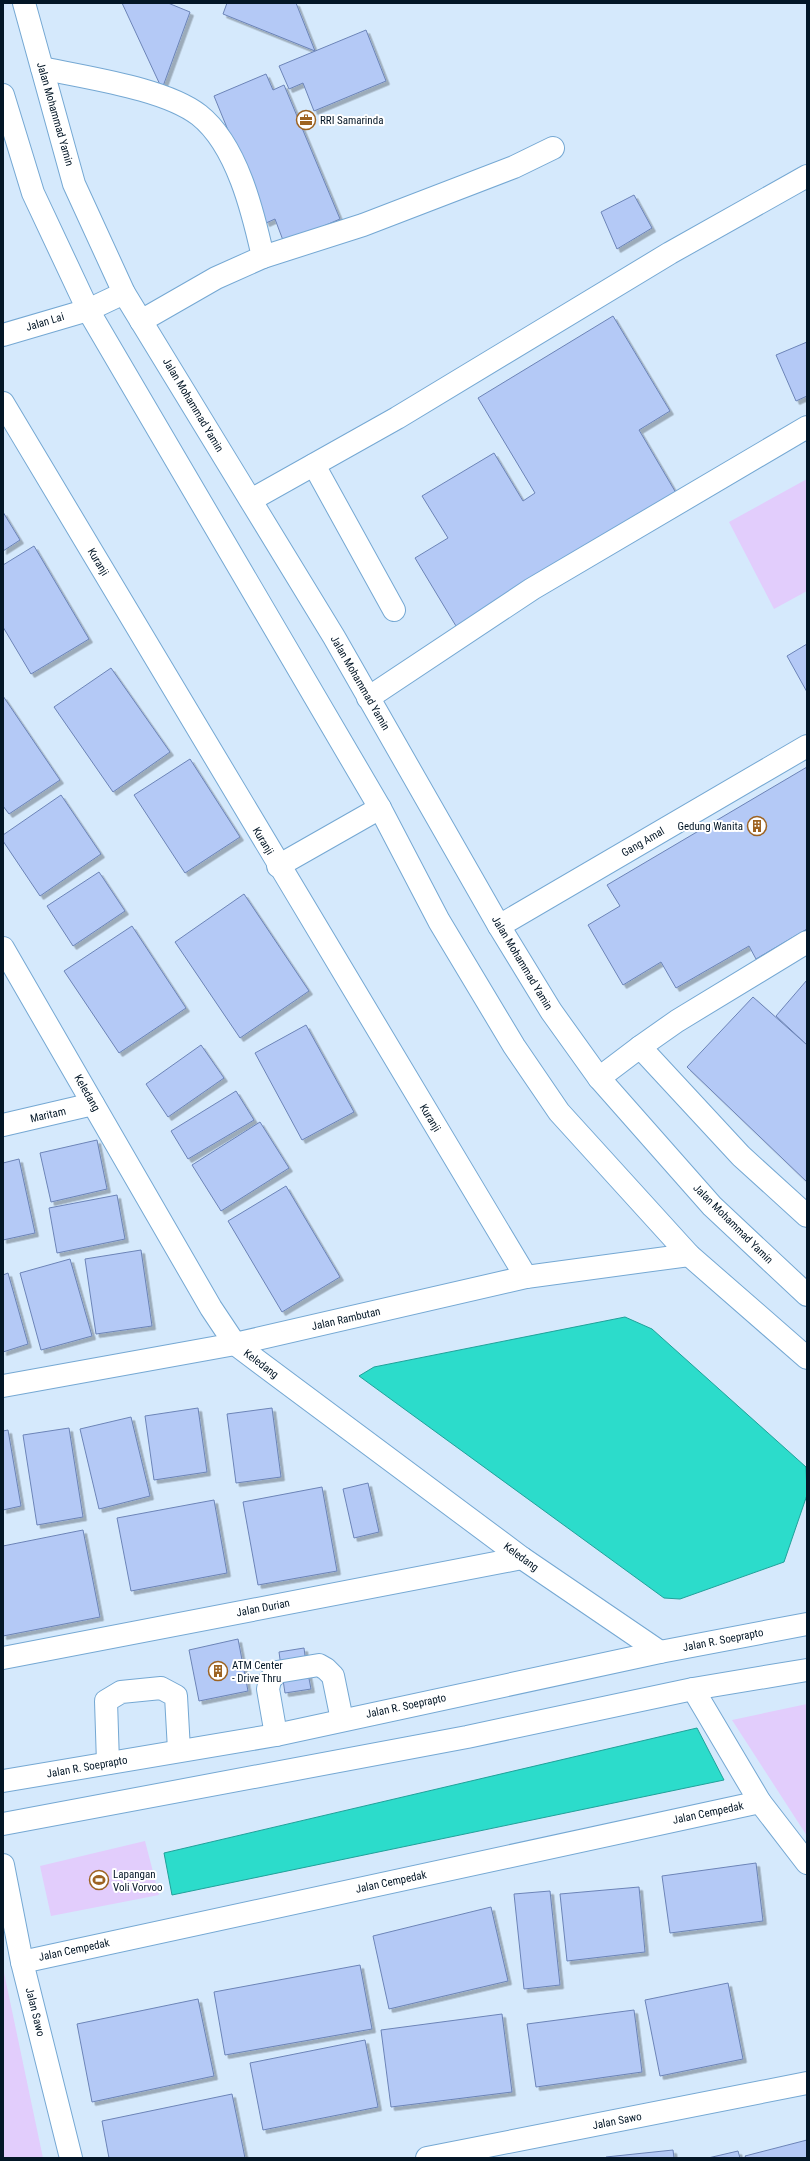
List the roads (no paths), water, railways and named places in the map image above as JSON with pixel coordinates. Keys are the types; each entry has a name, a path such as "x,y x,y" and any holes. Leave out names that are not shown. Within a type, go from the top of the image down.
{"street":[{"name":"Jalan Mohammad Yamin","path":"24,3 74,184 124,293 334,637 499,926 551,1011 599,1078 712,1206 807,1295"},
{"path":"42,68 159,94 198,114 214,130 233,161 250,207 263,257"},
{"path":"3,95 33,193 88,310 380,808 439,921 518,1053 559,1112 689,1255 807,1358"},
{"path":"141,321 216,278 263,257 363,225 514,167 553,148"},
{"path":"251,500 398,418 670,253 807,176"},
{"name":"Jalan Lai","path":"3,335 88,310 124,293"},
{"name":"Kuranji","path":"3,403 278,866 526,1278"},
{"path":"368,698 532,589 807,426"},
{"path":"314,465 394,610"},
{"name":"Gang Amal","path":"499,926 807,746"},
{"path":"278,866 380,808"},
{"path":"599,1078 677,1021 807,942"},
{"name":"Keledang","path":"3,948 211,1308 235,1344 522,1558 660,1652"},
{"path":"640,1047 741,1156 807,1216"},
{"name":"Maritam","path":"3,1125 93,1104"},
{"name":"Jalan Rambutan","path":"3,1386 235,1344 526,1278 689,1255"},
{"name":"Jalan Durian","path":"3,1658 522,1558"},
{"name":"Jalan R. Soeprapto","path":"3,1781 179,1750 276,1735 660,1652 807,1624"},
{"path":"276,1735 268,1689 270,1680 277,1672 319,1665 326,1668 333,1676 342,1720"},
{"path":"3,1824 467,1737 693,1689 807,1670"},
{"path":"108,1763 106,1701 121,1692 161,1688 176,1696 179,1750"},
{"path":"693,1689 760,1802 807,1863"},
{"name":"Jalan Cempedak","path":"22,1962 760,1802"},
{"name":"Jalan Sawo","path":"3,1865 22,1962 71,2158"},
{"name":"Jalan Sawo","path":"427,2158 807,2083"}],"place":[{"name":"RRI Samarinda","path":"306,120"},
{"name":"Gedung Wanita","path":"757,826"},
{"name":"ATM Center - Drive Thru","path":"218,1671"},
{"name":"Lapangan Voli Vorvoo","path":"99,1880"}]}
